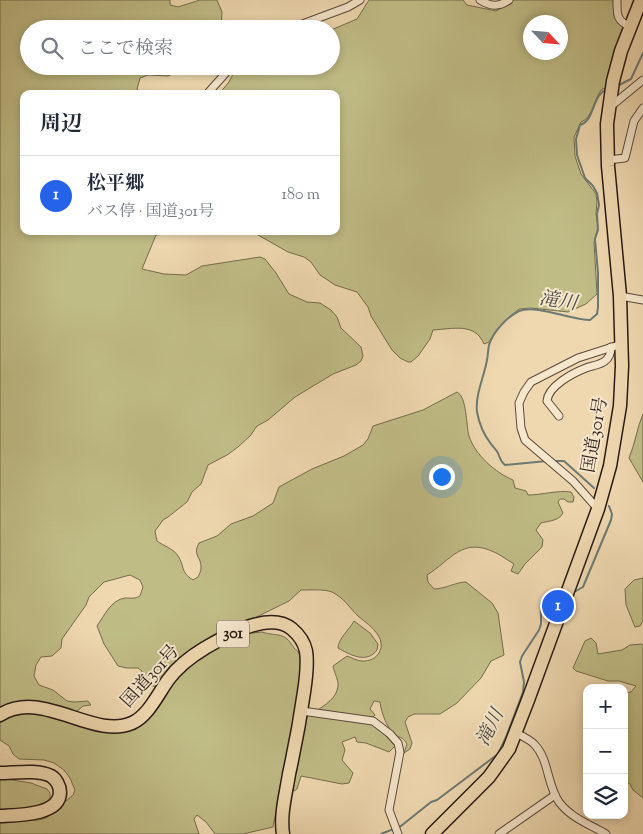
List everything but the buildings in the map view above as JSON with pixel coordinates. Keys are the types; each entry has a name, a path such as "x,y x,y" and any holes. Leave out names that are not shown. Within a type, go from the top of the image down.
{"highway":[{"name":"国道301号","path":"432,834 497,768 509,749 598,509 610,466 620,406 616,346 620,296 608,160 608,108 621,51 641,0"},
{"name":"国道301号","path":"0,715 12,708 28,706 104,725 118,726 131,724 144,714 172,675 192,656 242,630 262,623 271,622 288,626 300,637 306,650 307,658 302,711 284,805 283,834"},
{"path":"0,773 43,774 57,782 60,790 60,797 56,803 47,809 19,815 0,816"}],"street":[{"path":"316,20 360,0"},
{"path":"480,0 488,5 495,6 501,6 510,0"},
{"path":"616,0 619,18 623,24 630,27"},
{"path":"211,90 224,75"},
{"path":"608,108 643,80"},
{"path":"608,160 625,158 634,121 643,108"},
{"path":"620,296 643,300"},
{"path":"559,416 547,401 548,394 560,382 586,368 604,362 616,346"},
{"path":"598,509 573,482 524,440 519,403 531,382 578,358 616,346"},
{"path":"302,711 373,721 398,743 400,752 389,810 396,830"},
{"path":"516,733 535,745 544,760 547,776 555,795 567,811 606,834"},
{"path":"499,834 555,795"}],"shaded area":[{"path":"0,0 170,0 170,5 178,7 200,0 217,0 222,12 222,20 20,20 20,75 148,75 140,78 138,90 20,90 20,235 156,235 142,269 164,274 186,275 202,266 260,257 265,259 276,273 289,294 307,302 320,303 331,310 337,317 341,328 361,347 363,356 356,365 333,374 295,397 268,420 257,426 250,436 238,447 208,465 201,484 192,492 187,502 163,520 155,531 157,541 176,554 184,572 193,580 198,577 201,571 201,564 196,551 199,543 217,536 231,524 253,516 273,503 279,487 363,445 368,439 373,426 423,410 457,392 463,399 469,436 472,443 493,468 513,480 515,488 526,491 528,495 571,492 574,497 573,502 560,499 558,502 563,513 561,516 541,523 536,530 543,540 542,547 518,574 511,571 514,564 502,556 483,548 473,547 458,552 427,575 428,582 434,589 466,582 492,603 498,613 504,655 491,661 481,678 457,703 440,714 414,714 408,717 405,722 412,743 410,749 404,753 407,744 402,738 395,737 392,733 387,725 380,702 374,701 370,709 375,715 372,718 316,711 330,701 337,690 338,682 333,666 347,656 360,661 368,661 376,656 381,649 380,640 374,630 336,594 325,590 301,590 289,601 216,637 157,687 145,684 141,680 142,671 138,668 118,666 104,644 97,626 108,609 120,599 140,596 143,587 140,580 130,575 104,582 89,597 86,605 62,639 61,648 52,656 41,657 36,665 34,676 39,685 53,690 67,701 88,701 91,705 83,706 76,712 29,702 19,702 0,708"},
{"path":"369,0 463,0 467,5 496,11 514,0 615,0 625,26 607,88 602,89 599,93 591,112 581,122 574,137 575,156 581,174 596,194 598,227 594,242 597,294 586,304 568,312 531,308 519,309 496,331 489,342 484,344 475,332 462,328 433,330 430,339 418,356 411,362 400,358 392,350 371,316 368,307 357,292 335,285 320,275 311,262 304,257 288,252 258,235 340,235 340,90 222,90 232,75 340,75 340,26 357,19"},
{"path":"643,414 643,482 629,458"},
{"path":"643,578 643,621 640,626 635,627 626,605 625,589 634,580"},
{"path":"354,621 370,633 378,644 377,650 368,657 358,657 338,648 342,638"},
{"path":"262,632 287,639 299,653 301,664 296,708 273,827 243,834 215,834 206,822 197,815 194,819 199,834 0,834 0,820 39,820 46,818 73,795 75,790 64,770 54,763 44,760 19,759 13,754 9,746 0,740 0,723 14,716 29,712 125,731 136,729 186,666 242,634"},
{"path":"591,638 596,643 598,654 622,650 630,645 643,645 643,798 628,783 628,692 631,692 636,686 619,681 608,681 576,671 573,668 585,641"},
{"path":"306,713 375,724 395,746 389,752 366,743 357,742 355,737 342,742 345,750 342,760 353,773 349,783 342,784 301,776 297,789 294,791 291,789"},
{"path":"0,778 31,783 47,789 50,793 50,800 45,806 0,812"}],"waterway":[{"name":"滝川","path":"617,86 631,79 643,53"},
{"name":"滝川","path":"547,461 503,464 482,429 477,412 477,399 491,340 501,325 514,314 526,309 535,309 590,320 597,314 598,273 595,239 598,230 597,214 599,205 597,193 585,178 577,155 576,139 580,125 589,118 599,96 608,89"},
{"name":"滝川","path":"552,461 564,461 594,488"},
{"name":"滝川","path":"576,591 583,587 611,520 612,514 609,506"},
{"name":"滝川","path":"381,834 401,826 498,754 523,692 524,682 520,662 539,630 541,624 541,604 546,597 560,594"}],"place":[{"name":"松平郷","path":"558,606"}]}
